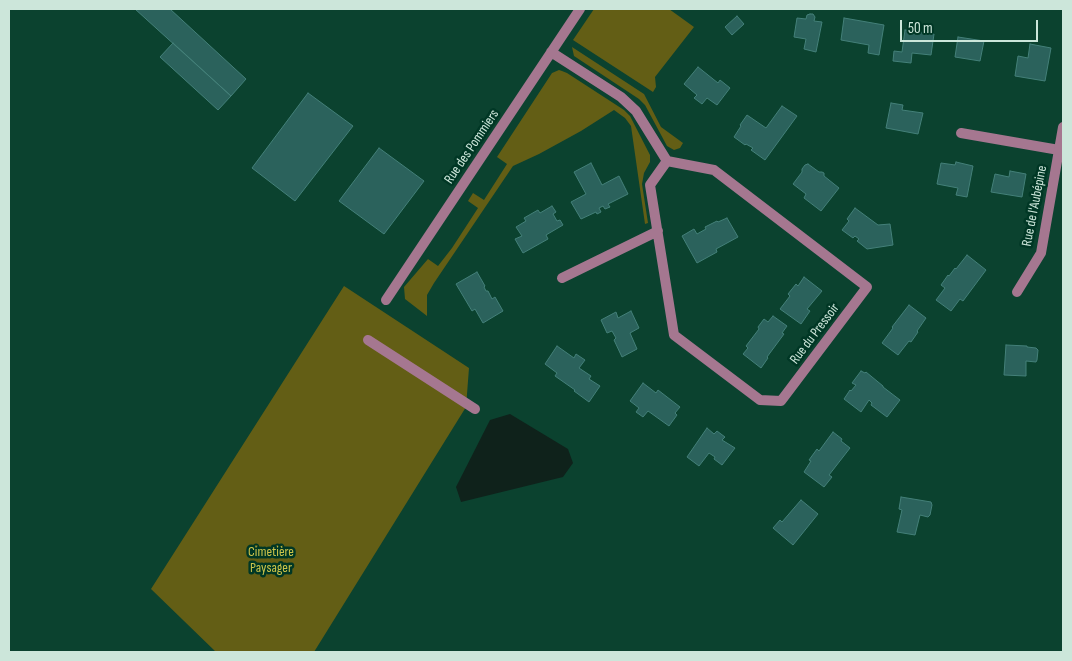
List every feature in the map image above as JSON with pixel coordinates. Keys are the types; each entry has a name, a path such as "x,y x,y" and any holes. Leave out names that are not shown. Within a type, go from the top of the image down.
{"street":[{"name":"Rue des Pommiers","path":"386,300 580,9"},
{"path":"551,52 621,97 631,106 667,160"},
{"name":"Rue de l'Aubépine","path":"1018,292 1041,253 1063,127"},
{"name":"Rue de l'Aubépine","path":"961,133 1059,150"},
{"name":"Rue du Pressoir","path":"667,160 714,170 867,287 781,401 760,400 674,335 650,184 667,160"},
{"path":"562,278 658,231"},
{"path":"368,340 475,409"}],"green space":[{"path":"594,9 669,9 694,27 655,77 656,87 653,92 573,40"},
{"path":"572,47 644,94 661,127 683,143 680,148 674,150 667,146 645,105 639,99 574,56"},
{"path":"559,70 567,73 624,110 630,116 650,155 650,162 644,173 642,184 648,223 645,224 631,126 625,118 614,110 581,131 513,166 427,295 427,316 405,299 404,287 428,259 438,266 452,248 478,208 468,201 473,193 484,200 507,164 497,157 552,73"},
{"name":"Cimetière Paysager","path":"344,286 469,368 466,407 314,652 216,652 151,589"}],"shaded area":[{"path":"510,414 568,449 573,463 563,477 461,502 456,487 490,420"}],"building":[{"path":"135,9 170,9 246,79 231,96"},
{"path":"813,14 815,17 814,21 822,22 816,52 804,49 806,39 794,37 797,18 806,19 807,15"},
{"path":"737,16 744,24 732,35 725,27"},
{"path":"844,18 884,25 879,55 868,53 869,45 841,40"},
{"path":"905,30 934,34 931,55 912,53 911,63 893,61 894,51 902,52"},
{"path":"958,37 984,41 980,61 955,57"},
{"path":"173,43 231,96 218,110 160,57"},
{"path":"1030,44 1051,48 1045,81 1015,76 1018,56 1028,58"},
{"path":"698,67 718,83 720,80 730,88 717,105 707,98 702,104 694,98 697,95 684,84"},
{"path":"308,93 353,126 295,201 252,168"},
{"path":"891,103 903,105 902,110 923,113 918,134 886,128"},
{"path":"782,106 797,116 765,160 751,150 753,148 734,137 747,115 766,128"},
{"path":"379,148 424,181 384,234 339,201"},
{"path":"956,162 973,166 967,197 956,195 958,188 937,184 941,163 955,165"},
{"path":"591,163 602,185 619,176 628,194 608,204 610,207 605,209 603,206 599,208 601,212 597,214 596,212 581,219 571,202 586,194 574,172"},
{"path":"808,164 819,172 824,173 824,176 839,188 821,211 804,198 806,194 793,184 805,165"},
{"path":"1010,171 1026,174 1022,197 991,192 995,174 1009,177"},
{"path":"552,206 556,212 553,214 557,221 560,220 563,225 546,235 548,239 523,253 515,239 522,236 516,227 526,221 524,218 538,210 540,213"},
{"path":"855,208 878,225 890,224 893,245 867,249 857,241 859,239 855,236 853,238 842,230"},
{"path":"727,218 738,237 716,249 717,252 697,263 682,236 694,229 697,234 706,229 705,227"},
{"path":"967,255 986,270 963,301 960,299 951,311 936,300 945,288 941,285"},
{"path":"477,272 486,291 488,291 492,299 495,297 503,311 483,323 475,309 472,311 456,284"},
{"path":"804,277 822,291 807,309 810,311 801,324 780,309 790,296 788,294 796,284 798,286"},
{"path":"909,305 926,318 911,342 909,341 898,355 882,343"},
{"path":"631,311 639,328 630,333 637,349 622,357 614,340 616,338 612,331 607,333 601,320 616,312 618,318"},
{"path":"773,316 787,326 782,333 784,334 761,368 743,354 748,348 746,346 764,319 768,322"},
{"path":"1006,345 1027,346 1038,350 1036,362 1026,361 1026,376 1004,375"},
{"path":"557,346 574,358 576,354 585,360 579,368 591,376 589,379 600,386 589,402 555,376 557,373 545,364"},
{"path":"861,371 866,372 900,400 887,417 871,405 872,403 869,400 861,412 844,399 856,385 852,383"},
{"path":"643,383 656,393 658,390 680,407 669,426 648,411 643,417 636,412 639,408 630,401"},
{"path":"707,428 714,434 717,431 725,437 722,440 735,448 722,465 709,453 699,466 687,457"},
{"path":"833,432 850,448 829,475 832,477 824,487 804,472 811,461 809,460 817,449 819,451"},
{"path":"901,497 931,502 930,515 928,517 920,515 915,535 897,532 902,510 899,509"},
{"path":"801,500 818,514 793,545 773,528 780,520 782,522"}]}
